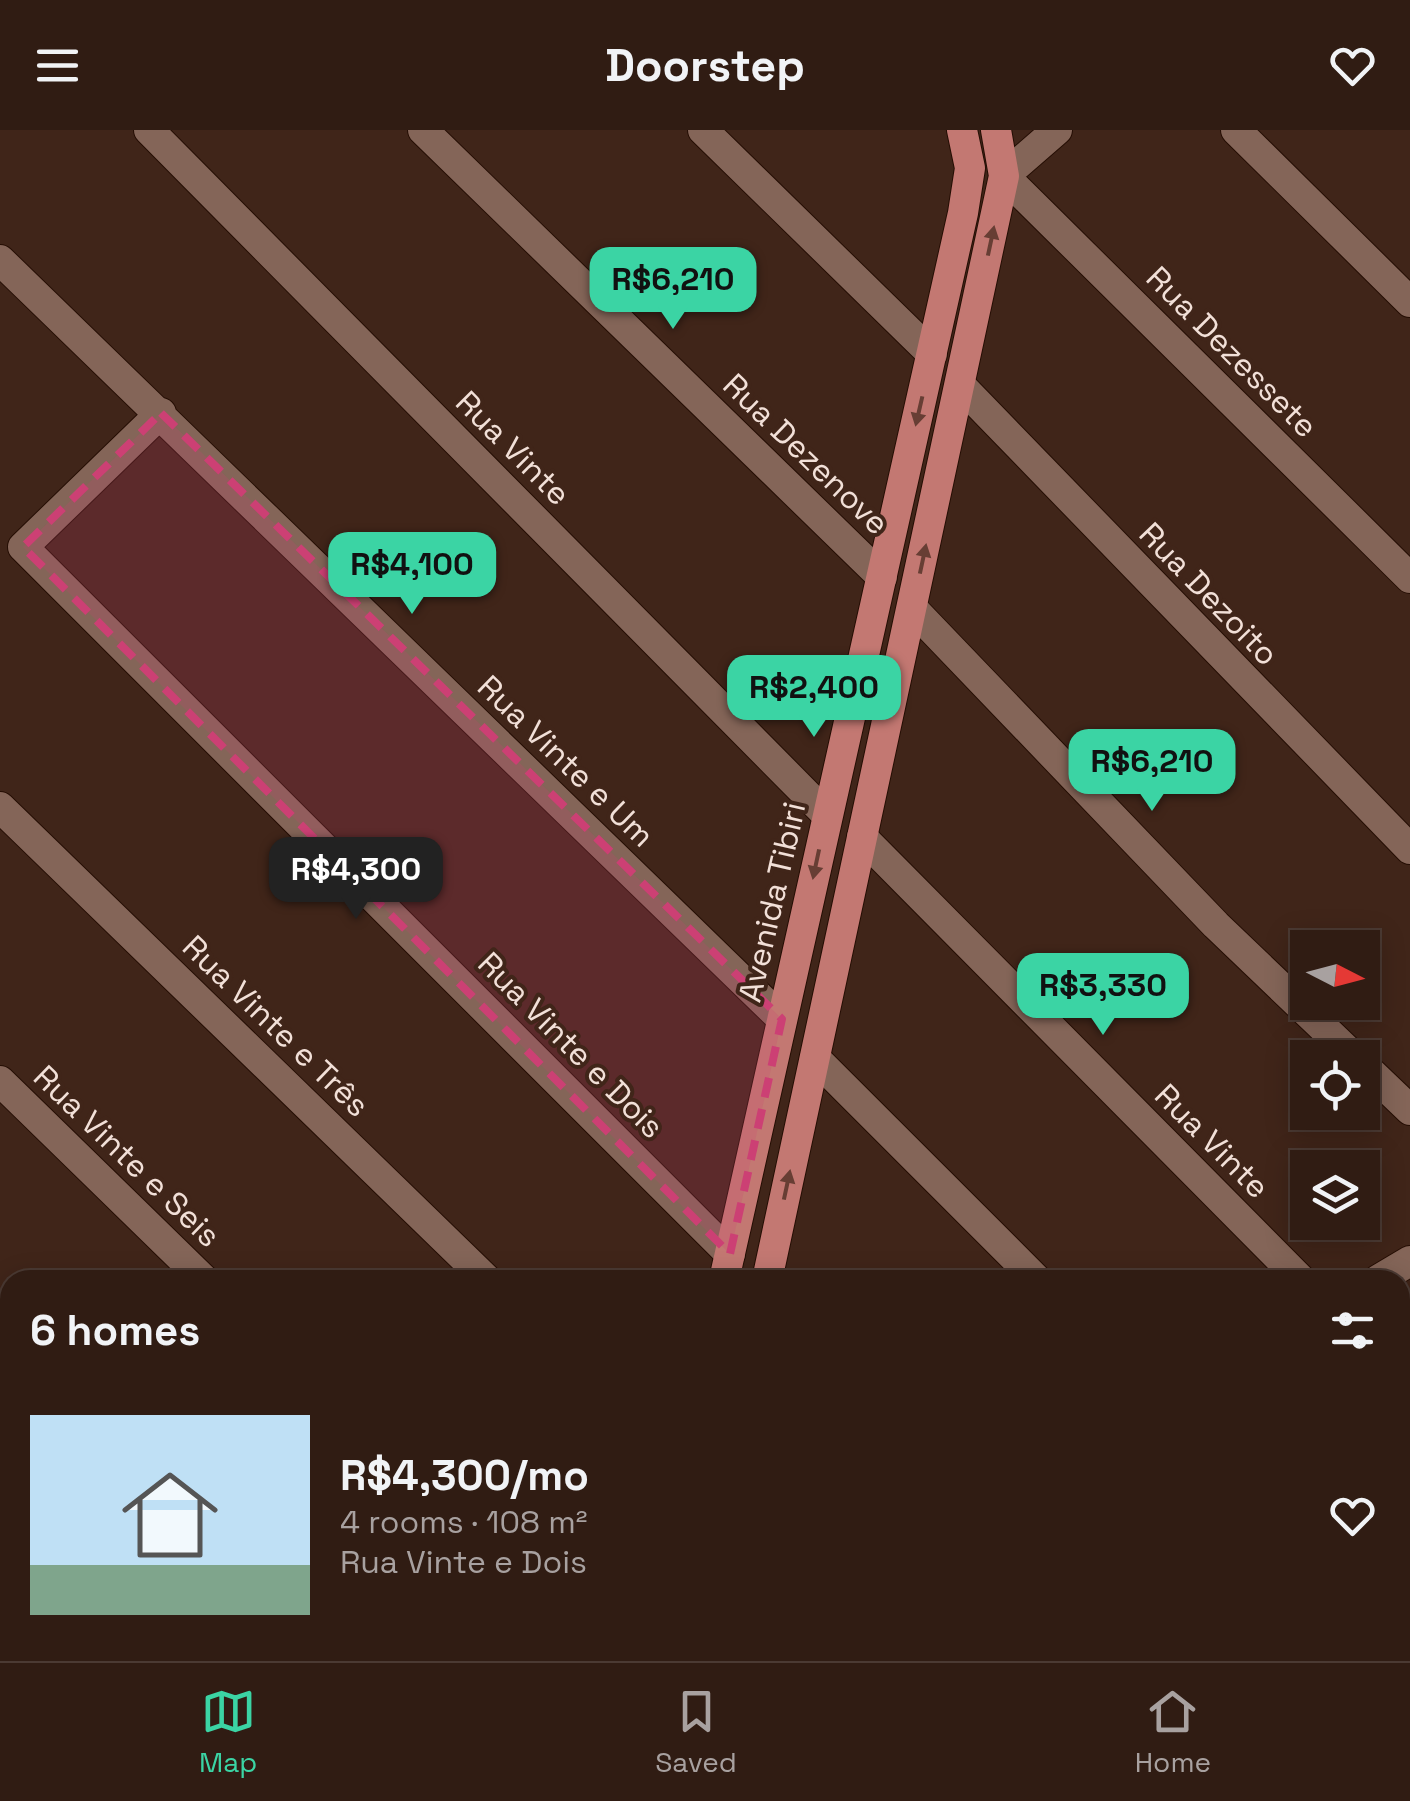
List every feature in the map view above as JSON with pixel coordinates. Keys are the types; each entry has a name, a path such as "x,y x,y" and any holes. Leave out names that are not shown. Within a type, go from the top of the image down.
{"main road":[{"name":"Avenida Tibiri","path":"727,1267 968,184 968,149 962,130"},
{"path":"768,1270 1004,176 996,130"}],"street":[{"name":"Rua Vinte","path":"149,130 827,815"},
{"name":"Rua Dezenove","path":"424,130 882,577"},
{"path":"703,130 932,354"},
{"path":"1004,176 1057,130"},
{"path":"1236,130 1410,302"},
{"name":"Rua Dezessete","path":"1004,176 1410,578"},
{"name":"Rua Vinte e Um","path":"0,260 782,1019"},
{"name":"Rua Dezoito","path":"960,385 1410,850"},
{"name":"Rua Vinte e Dois","path":"161,414 24,547 727,1267"},
{"path":"912,608 1216,925 1336,1040"},
{"path":"846,734 881,750"},
{"name":"Rua Vinte e Três","path":"5,823 476,1270"},
{"name":"Rua Vinte","path":"862,837 1291,1270"},
{"path":"815,1058 1027,1270"},
{"name":"Rua Vinte e Seis","path":"0,1081 194,1270"},
{"path":"1380,1081 1410,1110"}],"highlighted area":[{"path":"161,413 782,1019 730,1254 23,547"}]}
